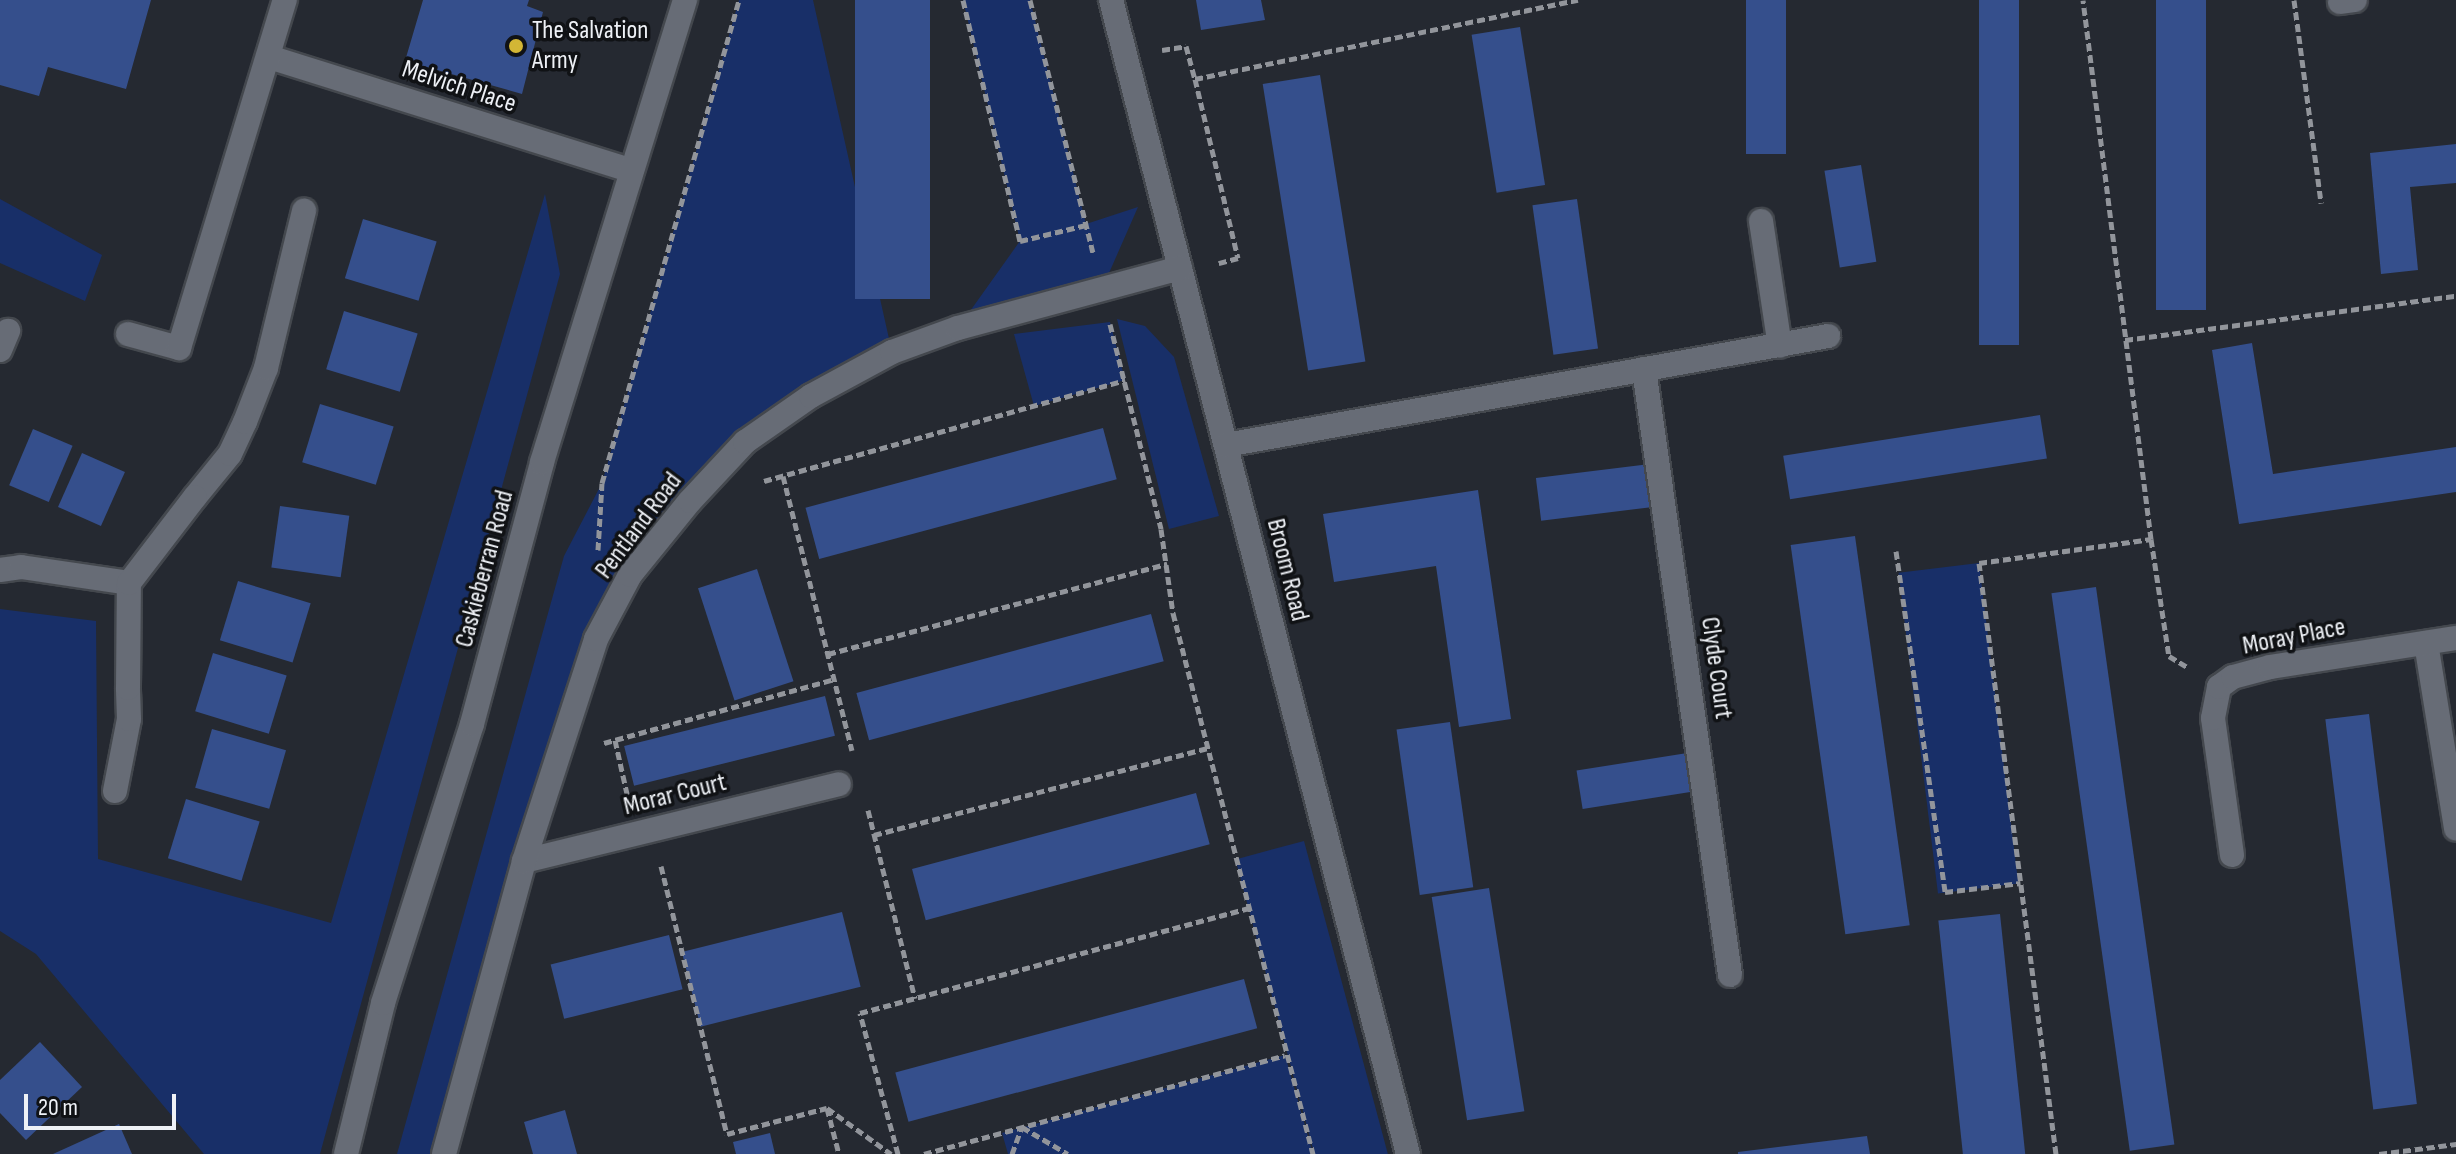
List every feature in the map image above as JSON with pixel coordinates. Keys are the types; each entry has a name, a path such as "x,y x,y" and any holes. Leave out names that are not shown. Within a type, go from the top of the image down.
{"street":[{"path":"128,334 179,348 285,0"},
{"name":"Caskieberran Road","path":"346,1154 383,1003 472,724 542,462 685,0"},
{"name":"Broom Road","path":"1111,0 1408,1154"},
{"name":"Melvich Place","path":"269,57 632,171"},
{"path":"115,791 129,719 129,583 230,454 261,382 304,211"},
{"path":"1761,221 1780,346"},
{"name":"Pentland Road","path":"444,1154 524,861 596,639 630,575 745,442 811,396 892,352 1102,289 1181,271"},
{"path":"1226,445 1828,336"},
{"name":"Clyde Court","path":"1644,369 1730,975"},
{"path":"0,570 21,567 129,583"},
{"name":"Moray Place","path":"2232,855 2213,718 2219,687 2233,677 2270,667 2456,638"},
{"path":"2426,643 2456,829"},
{"name":"Morar Court","path":"524,861 839,784"}],"path":[{"path":"597,565 602,483 739,0"},
{"path":"963,0 1020,241 1086,225"},
{"path":"1030,0 1125,380 1167,564 1173,613 1313,1154"},
{"path":"1195,79 1578,0"},
{"path":"2083,0 2151,539 2169,656 2219,687"},
{"path":"2294,0 2321,203"},
{"path":"1126,57 1186,46 1195,79 1238,258 1181,271"},
{"path":"2125,340 2456,296"},
{"path":"757,483 1125,380"},
{"path":"783,476 856,766"},
{"path":"2056,1154 1979,563 2151,539"},
{"path":"1896,551 1945,892 2020,883"},
{"path":"828,654 1167,564"},
{"path":"598,732 593,746 834,679"},
{"path":"874,835 1207,748"},
{"path":"863,794 915,998"},
{"path":"659,856 727,1134 827,1108"},
{"path":"898,1154 860,1013 1248,908"},
{"path":"924,1154 1285,1055"},
{"path":"827,1108 839,1154"},
{"path":"827,1108 891,1154"},
{"path":"1012,1154 1022,1127"},
{"path":"1022,1127 1068,1154"},
{"path":"2379,1154 2456,1144"}],"shaded area":[{"path":"739,0 813,0 892,352 745,442 596,639 444,1154 397,1154 564,556 602,483"},
{"path":"963,0 1030,0 1086,224 1138,207 1102,289 958,328 1020,241"},
{"path":"545,194 560,274 320,1154 204,1154 36,954 0,931 0,609 96,621 98,859 331,923"},
{"path":"0,199 102,255 85,301 0,263"},
{"path":"1117,319 1145,326 1174,357 1219,516 1169,529"},
{"path":"1110,322 1125,380 1034,406 1014,334"},
{"path":"1979,563 2018,884 1938,893 1899,573"},
{"path":"1304,841 1388,1154 1314,1154 1235,859"},
{"path":"1285,1055 1313,1154 1008,1154 1002,1133"}],"building":[{"path":"0,0 151,0 126,89 48,67 39,96 0,85"},
{"path":"423,0 529,0 527,6 543,12 522,94 405,61"},
{"path":"855,0 930,0 930,299 855,299"},
{"path":"1196,0 1261,0 1265,20 1201,30"},
{"path":"1746,0 1786,0 1786,154 1746,154"},
{"path":"1979,0 2019,0 2019,345 1979,345"},
{"path":"2156,0 2206,0 2206,310 2156,310"},
{"path":"1520,27 1545,185 1497,193 1472,35"},
{"path":"1320,75 1365,361 1308,371 1263,84"},
{"path":"2456,144 2456,183 2410,187 2418,270 2381,274 2370,153"},
{"path":"1861,165 1876,262 1840,268 1824,171"},
{"path":"1577,199 1598,349 1553,355 1532,205"},
{"path":"363,219 437,242 419,301 345,278"},
{"path":"344,311 418,334 400,392 326,369"},
{"path":"2252,343 2273,474 2456,447 2456,492 2239,524 2212,350"},
{"path":"320,404 394,427 376,485 302,462"},
{"path":"2040,415 2047,458 1790,499 1783,456"},
{"path":"1103,428 1117,479 819,559 805,508"},
{"path":"33,429 73,446 49,502 9,485"},
{"path":"82,453 125,472 101,526 58,507"},
{"path":"1658,463 1663,506 1541,521 1536,478"},
{"path":"1478,490 1511,719 1459,727 1436,566 1334,582 1323,514"},
{"path":"280,506 349,516 341,577 271,567"},
{"path":"1855,536 1910,925 1845,934 1791,545"},
{"path":"757,569 793,681 734,700 698,588"},
{"path":"238,581 311,603 293,663 220,640"},
{"path":"2096,587 2174,1145 2130,1151 2051,593"},
{"path":"1151,614 1164,661 869,740 856,693"},
{"path":"213,653 287,676 269,734 195,711"},
{"path":"825,696 835,736 634,786 624,746"},
{"path":"2369,714 2417,1104 2373,1109 2325,719"},
{"path":"1450,722 1473,887 1420,895 1397,730"},
{"path":"212,729 286,750 269,809 195,788"},
{"path":"1700,751 1706,790 1583,809 1577,771"},
{"path":"1196,793 1210,844 926,920 912,869"},
{"path":"186,799 260,822 242,881 168,858"},
{"path":"1489,888 1524,1111 1467,1120 1432,897"},
{"path":"842,912 861,987 701,1027 682,952"},
{"path":"2000,914 2025,1154 1963,1154 1938,920"},
{"path":"669,935 683,989 564,1019 551,965"},
{"path":"1244,979 1257,1028 909,1122 895,1072"},
{"path":"40,1042 82,1087 26,1140 0,1113 0,1080"},
{"path":"565,1110 577,1154 533,1154 524,1122"},
{"path":"119,1124 132,1154 53,1154"},
{"path":"770,1133 775,1154 736,1154 733,1142"},
{"path":"1867,1136 1870,1154 1738,1154 1738,1152"}],"place":[{"name":"The Salvation Army","path":"516,46"}]}
